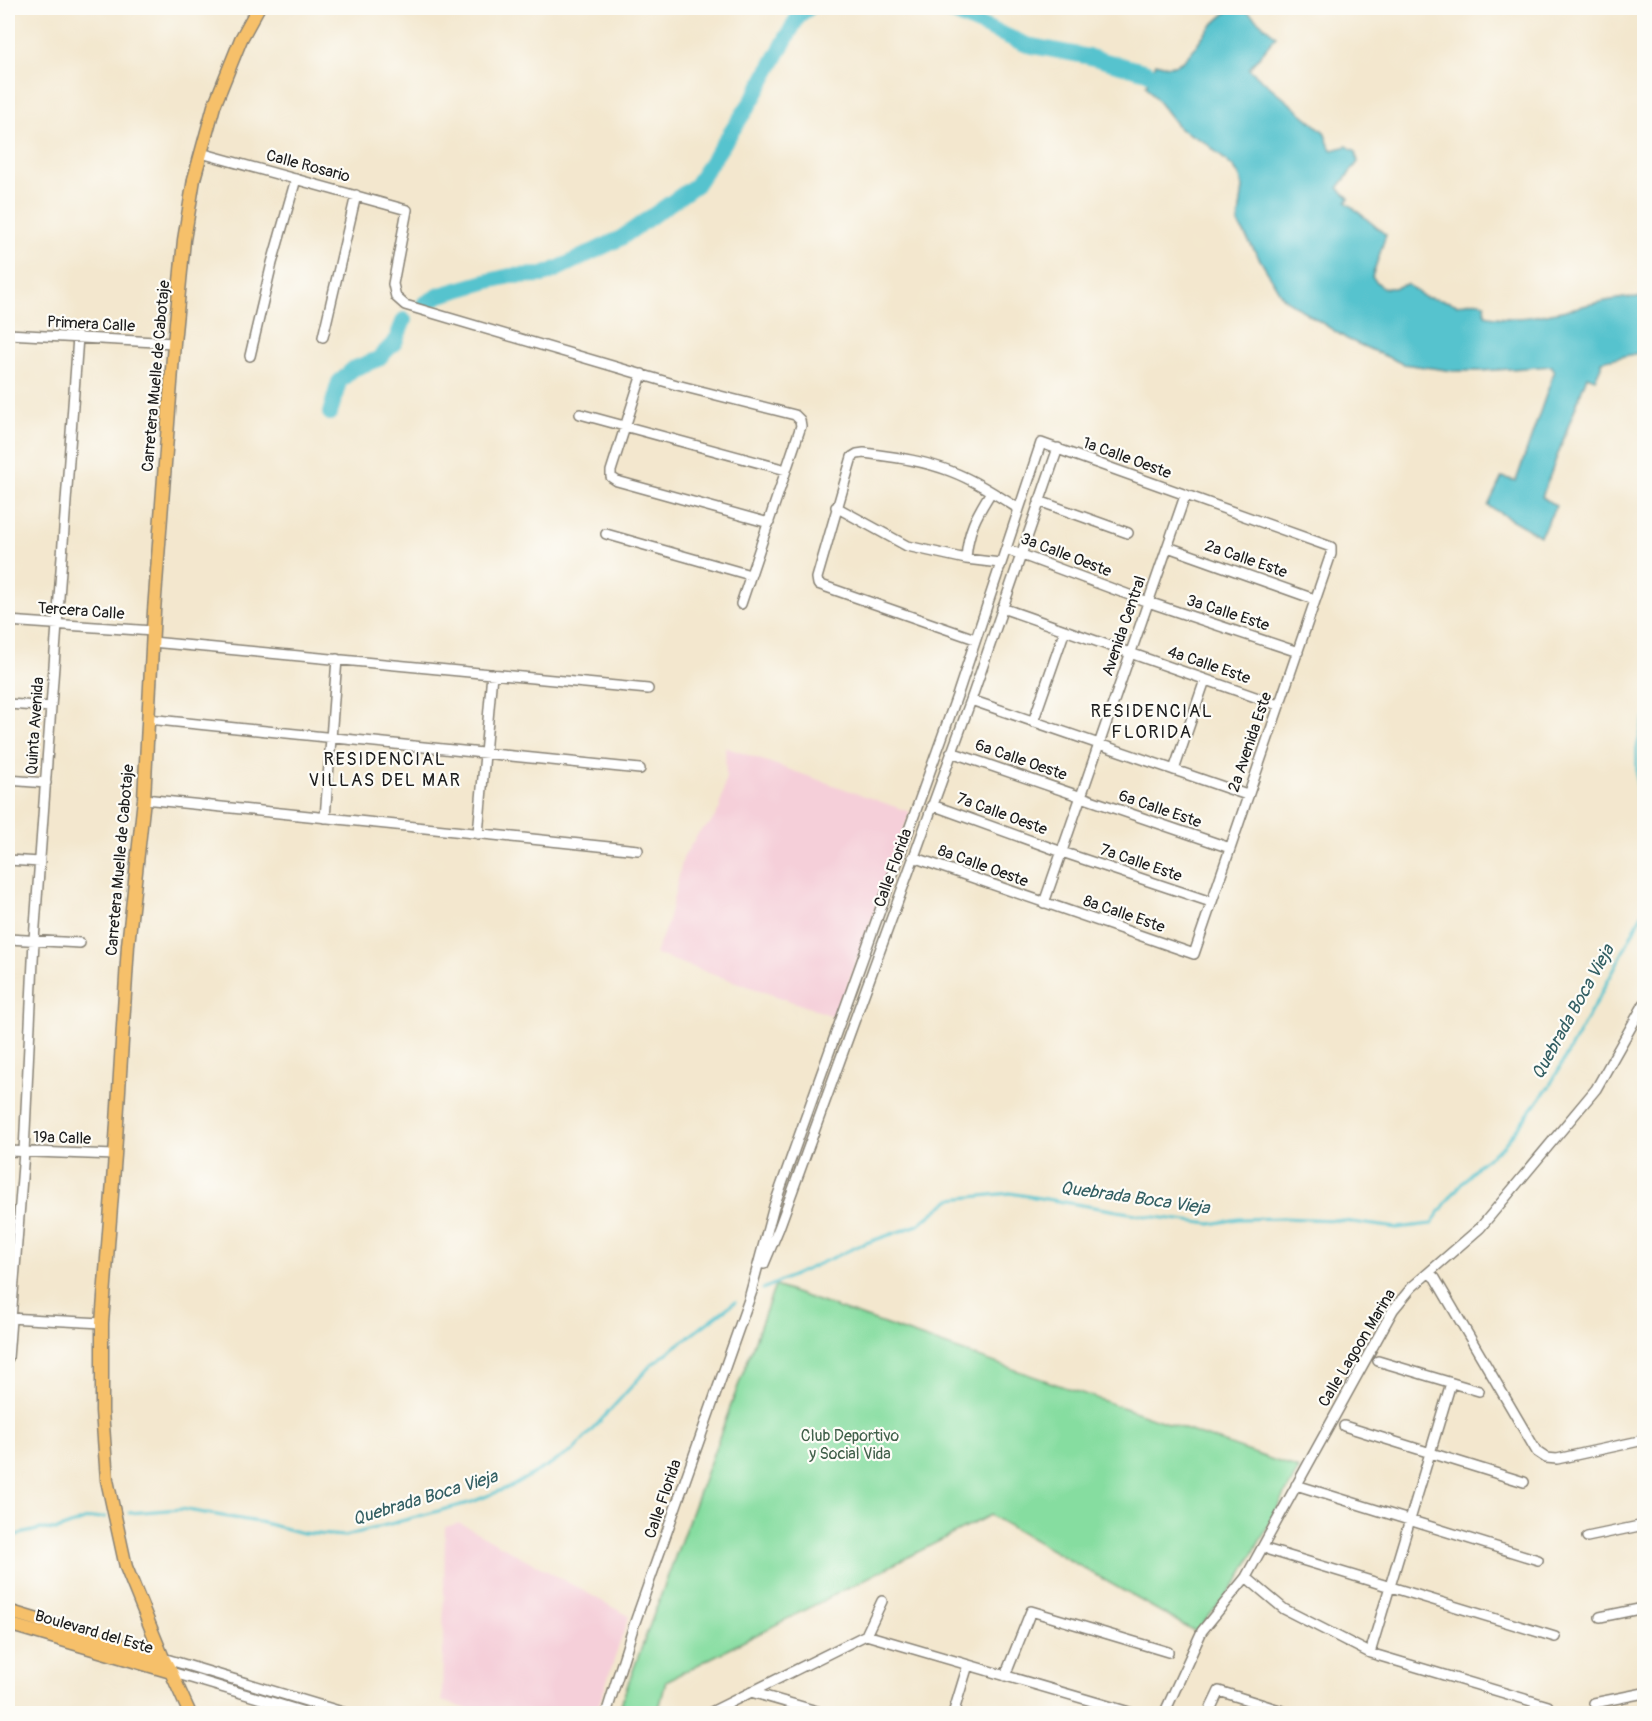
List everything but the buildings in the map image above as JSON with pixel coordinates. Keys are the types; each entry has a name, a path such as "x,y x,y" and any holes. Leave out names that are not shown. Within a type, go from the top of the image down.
{"main road":[{"name":"Carretera Muelle de Cabotaje","path":"190,1713 163,1658 126,1567 108,1480 102,1411 102,1323 128,945 144,799 152,636 184,240 194,179 214,106 241,39 258,8"},
{"name":"Boulevard del Este","path":"8,1611 163,1658"},
{"name":"Boulevard del Este","path":"8,1624 171,1672"}],"street":[{"name":"Calle Rosario","path":"201,153 407,210 393,284 396,297 405,305 642,374"},
{"path":"250,356 272,263 296,179"},
{"path":"324,337 356,195"},
{"name":"Primera Calle","path":"8,334 174,343"},
{"name":"Quinta Avenida","path":"8,1358 12,1235 24,1152 34,940 78,338"},
{"path":"741,604 750,575 769,523 801,426 800,420 795,415 642,374 611,477 617,481 769,523"},
{"path":"580,414 786,470"},
{"name":"1a Calle Oeste","path":"1041,443 1325,544"},
{"name":"Calle Florida","path":"750,1295 774,1206 958,693 1041,443"},
{"name":"Calle Florida","path":"606,1713 634,1625 750,1295 779,1228 971,700 1058,448"},
{"path":"975,639 818,584 817,578 836,507 852,457 857,453 908,459 949,470 1019,509"},
{"path":"966,559 968,537 975,518 991,492"},
{"name":"Avenida Central","path":"1044,903 1185,496"},
{"path":"1040,501 1128,533"},
{"path":"836,507 907,546 966,559 1000,563"},
{"path":"606,534 750,575"},
{"name":"2a Avenida Este","path":"1194,954 1331,554 1330,547 1325,544"},
{"name":"2a Calle Este","path":"1167,547 1314,599"},
{"name":"3a Calle Oeste","path":"1006,549 1148,602"},
{"name":"3a Calle Este","path":"1148,602 1298,652"},
{"name":"4a Calle Este","path":"1002,608 1278,705"},
{"name":"Tercera Calle","path":"8,621 57,624 337,659 648,689"},
{"path":"1033,722 1065,630"},
{"path":"325,818 337,659"},
{"path":"478,834 492,674"},
{"path":"1174,770 1206,680"},
{"path":"971,700 1247,795"},
{"path":"8,704 51,707"},
{"path":"148,719 640,768"},
{"name":"6a Calle Oeste","path":"951,752 1080,797"},
{"path":"8,780 46,783"},
{"name":"6a Calle Este","path":"1080,797 1230,848"},
{"path":"144,799 638,850"},
{"name":"7a Calle Oeste","path":"932,805 1062,852"},
{"name":"7a Calle Este","path":"1062,852 1211,902"},
{"name":"8a Calle Oeste","path":"913,857 1044,903"},
{"path":"8,860 40,862"},
{"name":"8a Calle Este","path":"1044,903 1194,954"},
{"path":"8,939 80,943"},
{"name":"Calle Lagoon Marina","path":"1164,1713 1202,1631 1246,1577 1393,1310 1412,1287 1480,1228 1596,1089 1644,1004"},
{"name":"19a Calle","path":"8,1151 115,1155"},
{"path":"1429,1273 1435,1278 1537,1452 1546,1458 1557,1459 1644,1441"},
{"path":"10,1318 102,1323"},
{"path":"1378,1361 1479,1391"},
{"path":"1370,1653 1450,1383"},
{"path":"1344,1426 1524,1482"},
{"path":"1296,1485 1538,1560"},
{"path":"1587,1537 1644,1526"},
{"path":"1269,1550 1556,1637"},
{"path":"1246,1577 1284,1609 1370,1653 1548,1706"},
{"path":"707,1713 866,1635 882,1601"},
{"path":"1600,1617 1644,1608"},
{"path":"1005,1676 1031,1611 1168,1652"},
{"path":"866,1635 1136,1713"},
{"path":"163,1658 349,1713"},
{"path":"953,1713 968,1665"},
{"path":"171,1672 311,1713"},
{"path":"1208,1713 1219,1691 1292,1713"},
{"path":"751,1692 827,1713"},
{"path":"1594,1702 1644,1693"}],"shaded area":[{"path":"725,747 910,812 836,1017 655,954 668,922 683,858 699,832 711,823 720,808 726,776"},
{"path":"460,1523 629,1616 596,1713 480,1713 442,1701 445,1527"}],"green space":[{"name":"Club Deportivo y Social Vida","path":"775,1286 1299,1469 1238,1581 1196,1632 990,1515 666,1681 658,1713 617,1714"}],"water":[{"path":"1232,8 1243,8 1276,36 1249,69 1324,132 1330,148 1333,150 1347,146 1356,152 1358,162 1338,188 1349,198 1346,202 1386,235 1372,277 1383,288 1394,288 1407,284 1424,297 1457,305 1471,302 1485,304 1485,315 1504,318 1543,315 1605,301 1644,297 1644,352 1601,361 1595,379 1587,376 1542,497 1556,506 1540,536 1488,506 1502,477 1516,481 1554,372 1552,366 1453,371 1403,364 1347,339 1283,298 1238,223 1243,188 1240,177 1234,168 1206,143 1180,129 1146,86 1156,63 1166,66 1181,62 1210,28"}],"waterway":[{"path":"424,304 440,295 485,282 510,276 543,275 555,270 621,238 696,185 753,99 799,15 809,8"},
{"path":"942,8 1027,45 1090,57 1147,72 1169,85"},
{"path":"330,413 339,382 353,369 378,359 395,342 404,320"},
{"name":"Quebrada Boca Vieja","path":"1644,719 1637,748 1637,798 1644,837"},
{"name":"Quebrada Boca Vieja","path":"763,1289 863,1244 918,1225 951,1199 1010,1193 1147,1216 1211,1224 1238,1219 1282,1218 1336,1220 1397,1228 1431,1224 1451,1196 1478,1165 1503,1146 1549,1087 1615,968 1644,910"},
{"name":"Quebrada Boca Vieja","path":"129,1513 181,1509 264,1523 302,1533 345,1536 472,1502 512,1486 573,1451 651,1365 735,1302"},
{"name":"Quebrada Boca Vieja","path":"8,1537 41,1529 57,1530 87,1519 105,1517"}],"district":[{"name":"RESIDENCIAL FLORIDA","path":"1152,721"},
{"name":"RESIDENCIAL VILLAS DEL MAR","path":"385,769"}]}
